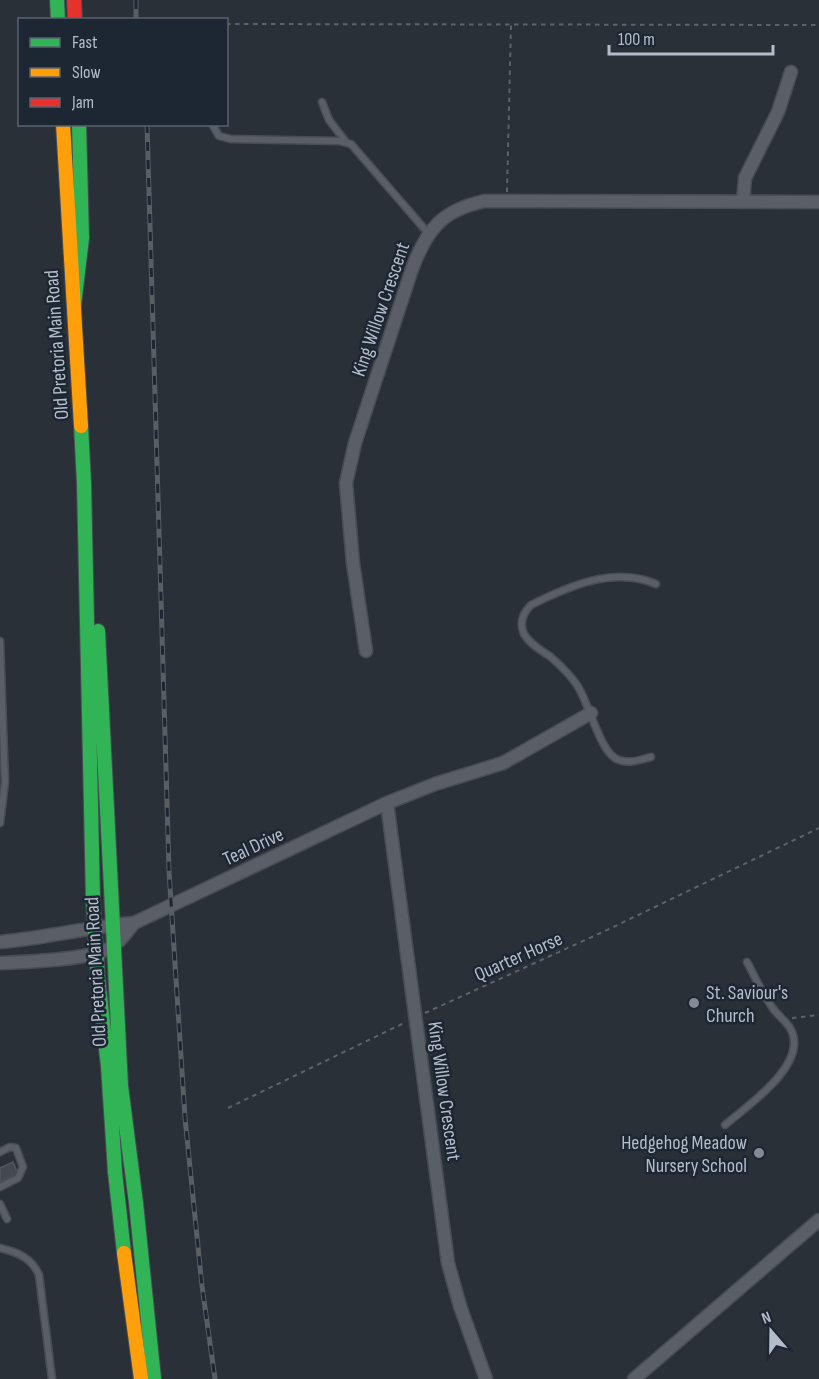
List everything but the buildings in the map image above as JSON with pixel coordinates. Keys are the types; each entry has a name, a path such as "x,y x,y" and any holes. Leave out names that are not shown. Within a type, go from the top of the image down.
{"main road":[{"path":"57,0 58,18"},
{"path":"74,0 75,18"},
{"name":"Old Pretoria Main Road","path":"63,126 87,563 87,660 98,979 108,1066 113,1151 141,1379"},
{"path":"74,305 82,253 79,126"},
{"name":"Old Pretoria Main Road","path":"87,563 96,586 112,947 117,989 121,1086 136,1203 154,1379"}],"street":[{"path":"743,202 745,178 778,112 791,72"},
{"name":"King Willow Crescent","path":"366,651 349,524 346,478 355,443 412,269 428,233 441,220 460,208 485,201 819,202"},
{"name":"Teal Drive","path":"0,942 34,939 95,927 134,923 387,803 435,784 503,763 591,713"},
{"name":"King Willow Crescent","path":"387,803 448,1263 460,1306 486,1379"},
{"name":"Teal Drive","path":"112,947 134,923"},
{"path":"0,963 81,956 112,947"},
{"path":"634,1379 819,1220"}],"lane":[{"path":"322,102 329,120 346,142 356,148 428,233"},
{"path":"213,126 219,136 231,139 346,142"},
{"path":"651,757 635,761 616,759 602,740 591,713 573,680 551,657 526,637 522,623 526,610 531,605 604,577 638,579 656,584"},
{"path":"0,641 4,798 0,823"},
{"path":"724,1125 768,1088 788,1064 795,1050 790,1028 766,998 747,962"},
{"path":"0,1152 10,1147 16,1148 23,1167 18,1178 0,1187"},
{"path":"0,1204 7,1219"},
{"path":"0,1248 14,1251 31,1261 39,1275 52,1379"}],"path":[{"path":"228,24 819,25"},
{"path":"507,200 511,24"},
{"name":"Quarter Horse","path":"228,1108 819,828"},
{"path":"783,1020 819,1015"}],"railway":[{"path":"136,0 136,18"},
{"path":"147,126 169,871 185,1118 202,1286 215,1379"}],"traffic: fast":[{"path":"57,0 58,18"},
{"path":"74,305 82,238 79,126"},
{"path":"81,426 93,900 98,979 124,1253"},
{"path":"98,631 121,1086 136,1203 154,1379"}],"traffic: slow":[{"path":"63,126 81,426"},
{"path":"124,1253 141,1379"}],"traffic: jam":[{"path":"74,0 75,18"}],"place":[{"name":"St. Saviour's Church","path":"694,1003"},
{"name":"Hedgehog Meadow Nursery School","path":"759,1153"}]}
